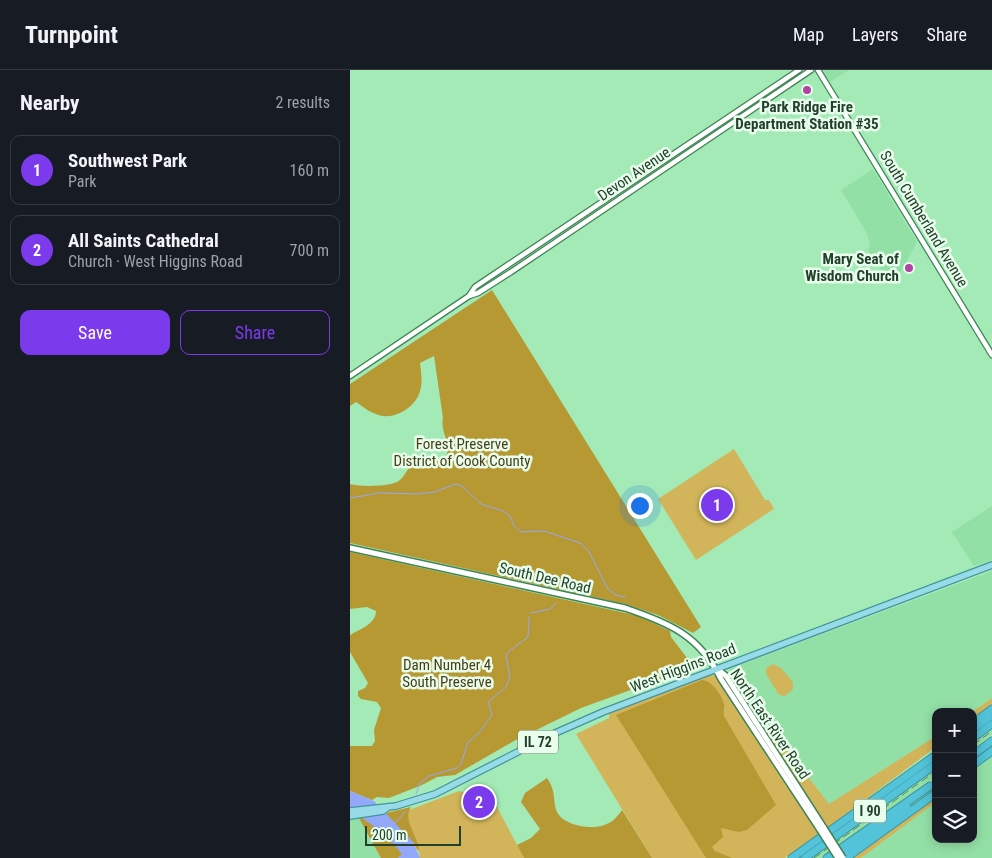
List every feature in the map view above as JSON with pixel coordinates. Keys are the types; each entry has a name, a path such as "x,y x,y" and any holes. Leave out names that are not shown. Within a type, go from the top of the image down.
{"highway":[{"path":"977,720 992,708"},
{"path":"977,726 992,715"},
{"path":"977,735 992,724"},
{"path":"976,753 992,741"},
{"path":"977,762 992,751"},
{"path":"792,858 932,757"},
{"name":"I 90","path":"805,858 932,767"},
{"path":"837,858 915,801 932,785"},
{"name":"I 90","path":"827,858 932,785"},
{"path":"845,858 932,795"}],"main road":[{"name":"South Dee Road","path":"350,548 625,608 657,619 680,631 701,648 716,668"},
{"name":"West Higgins Road","path":"351,814 384,808 436,794 560,731 716,668 992,564"},
{"name":"North East River Road","path":"716,668 822,829 845,858"},
{"name":"North East River Road","path":"822,829 837,858"}],"street":[{"name":"Devon Avenue","path":"468,296 475,287 799,70"},
{"name":"Devon Avenue","path":"350,376 468,296 478,293 511,272 811,70"},
{"name":"South Cumberland Avenue","path":"818,70 992,355"}],"shaded area":[{"path":"822,70 849,70 830,82"},
{"path":"873,169 917,242 897,279 880,270 881,266 868,251 870,242 865,230 841,190"},
{"path":"734,449 765,500 769,500 774,509 696,560 658,499"},
{"path":"992,506 992,560 974,566 952,532"},
{"path":"992,571 992,698 977,708 932,708 932,739 829,804 770,727 763,721 729,669"},
{"path":"773,664 781,668 793,682 793,689 785,696 779,695 766,674 766,668"},
{"path":"711,675 716,676 816,828 818,834 785,858 652,858 576,734 609,718 609,713"},
{"path":"992,698 992,706 977,717 977,708"},
{"path":"770,727 829,804 932,739 932,750 827,828 764,731"},
{"path":"992,730 992,735 977,746 977,740"},
{"path":"992,757 992,858 861,858 932,805 932,843 977,843 977,769"},
{"path":"932,773 932,779 829,853 821,858 812,858"},
{"path":"459,791 470,794 475,816 496,805 524,858 420,858 419,851 390,838 404,858 381,858 359,818 411,807 409,810"},
{"path":"932,801 932,805 861,858 853,858"},
{"path":"350,818 359,818 381,858 350,858"}],"green space":[{"name":"Forest Preserve District of Cook County","path":"492,290 701,627 693,633 658,615 625,604 350,543 350,484 376,486 391,484 400,480 413,465 443,459 446,457 448,447 443,428 434,356 420,363 422,377 418,397 403,412 383,416 368,410 356,402 350,406 350,384"},
{"name":"Dam Number 4 South Preserve","path":"350,552 639,616 670,631 671,637 694,667 581,708 514,741 455,775 437,777 389,798 377,797 372,800 350,791 350,746 372,746 375,741 374,730 381,708 377,702 361,699 358,696 358,691 365,688 368,683 350,652 350,635 370,623 376,611 367,607 350,609"},
{"path":"702,680 709,682 721,696 724,705 724,716 776,805 747,830 739,832 721,828 723,837 712,847 715,851 732,858 706,858 616,715"},
{"path":"547,778 552,788 557,812 566,821 579,826 599,826 612,821 622,810 652,858 524,858 517,845 531,838 540,829 521,802 525,793"},
{"path":"411,807 408,817 419,851 413,842 384,814"},
{"path":"363,817 394,843 402,854 398,858 381,858 359,818"}],"water":[{"path":"350,791 374,801 413,842 420,858 398,858 402,854 387,836 350,809"}],"waterway":[{"path":"350,498 379,493 417,494 435,492 455,484 462,486 481,504 503,511 510,516 514,526 521,532 544,531 580,543 588,550 608,589 616,595 625,597"},
{"path":"531,613 550,609 556,603"},
{"path":"416,794 420,783 429,776 457,768 461,764 468,742 478,734 492,715 488,702 506,687 510,677 506,656 508,652 528,637 529,617"},
{"path":"393,825 406,811"}],"railway":[{"path":"977,742 992,731"},
{"path":"814,858 932,774"}],"place":[{"name":"Park Ridge Fire Department Station #35","path":"807,90"},
{"name":"Mary Seat of Wisdom Church","path":"909,268"},
{"name":"Southwest Park","path":"717,505"},
{"name":"All Saints Cathedral","path":"479,802"}]}
